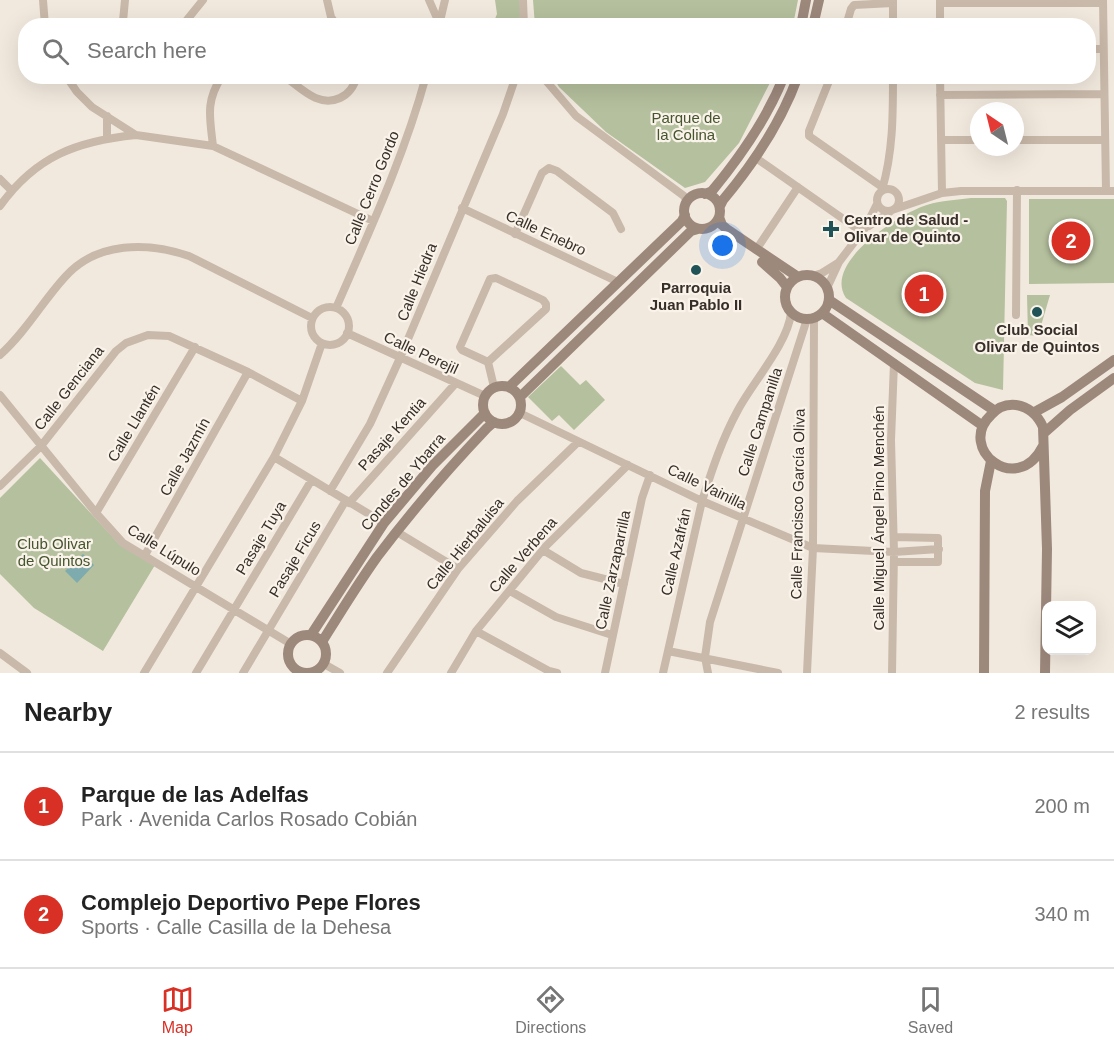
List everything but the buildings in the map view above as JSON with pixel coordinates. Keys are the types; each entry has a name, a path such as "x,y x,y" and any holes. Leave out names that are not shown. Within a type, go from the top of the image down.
{"main road":[{"path":"803,18 806,0"},
{"path":"815,18 819,0"},
{"path":"509,387 682,221 687,198 712,191 745,149 765,117 780,84"},
{"path":"520,397 691,231 704,228 719,212 779,120 795,84"},
{"path":"705,194 714,198 722,225 728,230 798,277 813,276 819,279 827,288 829,300 995,411"},
{"path":"685,214 689,224 724,236 770,268 787,287"},
{"path":"798,277 787,287 785,301 791,313 796,316 814,317 894,363 983,426"},
{"path":"814,317 829,300"},
{"path":"1033,413 1062,398 1114,360"},
{"path":"1044,433 1070,410 1114,378"},
{"path":"494,387 509,387 520,397 521,409 510,422 500,424 494,422 485,413 483,402 485,396 494,387"},
{"path":"1043,446 1038,456 1021,468 1011,469 1000,466 992,461 982,445 983,426 988,417 1001,407 1016,405 1033,413 1041,422 1044,433 1047,549 1045,673"},
{"name":"Condes de Ybarra","path":"311,635 384,523 432,466 485,413"},
{"name":"Condes de Ybarra","path":"322,642 397,532 443,474 494,422"},
{"path":"984,673 985,491 992,461"},
{"path":"311,635 322,642 326,652 324,664 306,673 290,669 288,655 291,644 299,636 311,635"}],"street":[{"path":"43,0 44,18"},
{"path":"123,18 125,0"},
{"path":"188,18 203,0"},
{"path":"327,0 332,18"},
{"path":"436,18 429,0 443,0 440,18"},
{"path":"523,0 524,18"},
{"path":"848,18 850,9 854,5 893,1 893,18"},
{"path":"864,230 893,210 942,193 1017,190 1110,191 1104,140 1103,2 940,2 940,18"},
{"path":"1096,49 1104,49"},
{"path":"71,84 92,107 136,135"},
{"path":"213,146 211,94 217,84"},
{"path":"295,84 315,99 326,102 332,102 344,96 355,84"},
{"name":"Calle Cerro Gordo","path":"336,308 414,119 424,84"},
{"name":"Calle Hiedra","path":"330,491 370,424 400,358 503,114 513,84"},
{"path":"550,84 576,116 687,198"},
{"path":"828,84 809,136 885,189 898,196 919,200"},
{"path":"827,288 839,262 864,230 877,204 877,197 885,189 892,137 893,84"},
{"path":"940,84 942,193"},
{"path":"940,94 1104,94"},
{"path":"107,116 107,138"},
{"path":"0,206 24,177 51,159 78,145 107,138 136,135 213,146 373,221"},
{"path":"941,140 970,140"},
{"path":"1024,140 1104,140"},
{"path":"756,158 864,230"},
{"path":"515,234 542,173 549,168 557,171 613,213 621,229"},
{"path":"0,179 11,190"},
{"path":"756,250 798,187"},
{"path":"1016,315 1017,190"},
{"path":"877,204 884,211 893,210 898,203 898,196"},
{"name":"Calle Enebro","path":"462,208 618,282"},
{"path":"0,354 24,331 64,277 74,268 100,254 124,247 143,246 169,249 189,256 312,318"},
{"path":"813,276 839,262"},
{"path":"496,278 543,300 546,309 488,362 462,351 460,347 490,279 496,278"},
{"path":"336,308 341,310 348,321 347,333 340,342 322,343 313,335 312,318 320,309 336,308"},
{"name":"Calle Azafrán","path":"663,673 702,501 727,432 788,329 791,313"},
{"name":"Calle Francisco García Oliva","path":"807,673 813,548 814,317"},
{"name":"Calle Campanilla","path":"708,673 705,657 710,622 742,519 814,317"},
{"name":"Calle Perejil","path":"347,333 485,396"},
{"name":"Calle Genciana","path":"0,486 41,446 116,351 126,343 148,335 169,336 195,347 302,401"},
{"path":"144,673 274,457 302,401 322,343"},
{"name":"Calle Llantén","path":"96,513 195,347"},
{"path":"488,362 494,387"},
{"name":"Calle Miguel Ángel Pino Menchén","path":"892,673 894,537 891,440 894,363"},
{"name":"Calle Jazmín","path":"145,555 248,372"},
{"name":"Pasaje Kentia","path":"348,502 455,384"},
{"name":"Calle Lúpulo","path":"0,395 123,543 291,644"},
{"name":"Calle Vainilla","path":"518,415 522,414 702,501 813,548 894,552 939,549"},
{"name":"Calle Hierbaluisa","path":"387,673 458,569 517,501 578,442"},
{"path":"274,457 384,523"},
{"name":"Calle Verbena","path":"451,673 477,631 543,550 628,465"},
{"name":"Calle Zarzaparrilla","path":"606,673 642,498 650,475"},
{"name":"Pasaje Tuya","path":"196,673 311,481"},
{"name":"Pasaje Ficus","path":"243,673 348,502"},
{"path":"397,532 458,569"},
{"path":"894,537 938,538 939,549 939,562 894,562"},
{"path":"543,550 581,573 624,584"},
{"path":"510,591 556,617 612,635"},
{"path":"477,631 549,671 557,673"},
{"path":"668,651 778,673"},
{"path":"0,653 22,672"},
{"path":"324,664 340,673"}],"green space":[{"path":"495,0 523,0 524,18 495,18"},
{"path":"533,0 798,0 794,18 534,18"},
{"name":"Parque de la Colina","path":"557,84 769,84 739,143 705,182 685,188 606,132"},
{"path":"971,198 1005,198 1007,201 1003,390 975,383 846,298 842,285 844,271 853,257 879,232 895,221 927,205"},
{"path":"1029,199 1114,199 1114,283 1029,284"},
{"name":"Club Social Olivar de Quintos","path":"1027,295 1050,295 1038,336 1028,335"},
{"path":"561,366 580,385 586,380 605,400 574,430 559,415 552,421 528,397"},
{"name":"Club Olivar de Quintos","path":"40,458 120,545 155,565 103,651 34,608 0,574 0,498"}],"water":[{"path":"83,554 94,565 77,583 65,571"}],"place":[{"name":"Centro de Salud - Olivar de Quinto","path":"831,229"},
{"name":"Complejo Deportivo Pepe Flores","path":"1071,241"},
{"name":"Parroquia Juan Pablo II","path":"696,270"},
{"name":"Parque de las Adelfas","path":"924,294"},
{"name":"Club Social Olivar de Quintos","path":"1037,312"}]}
